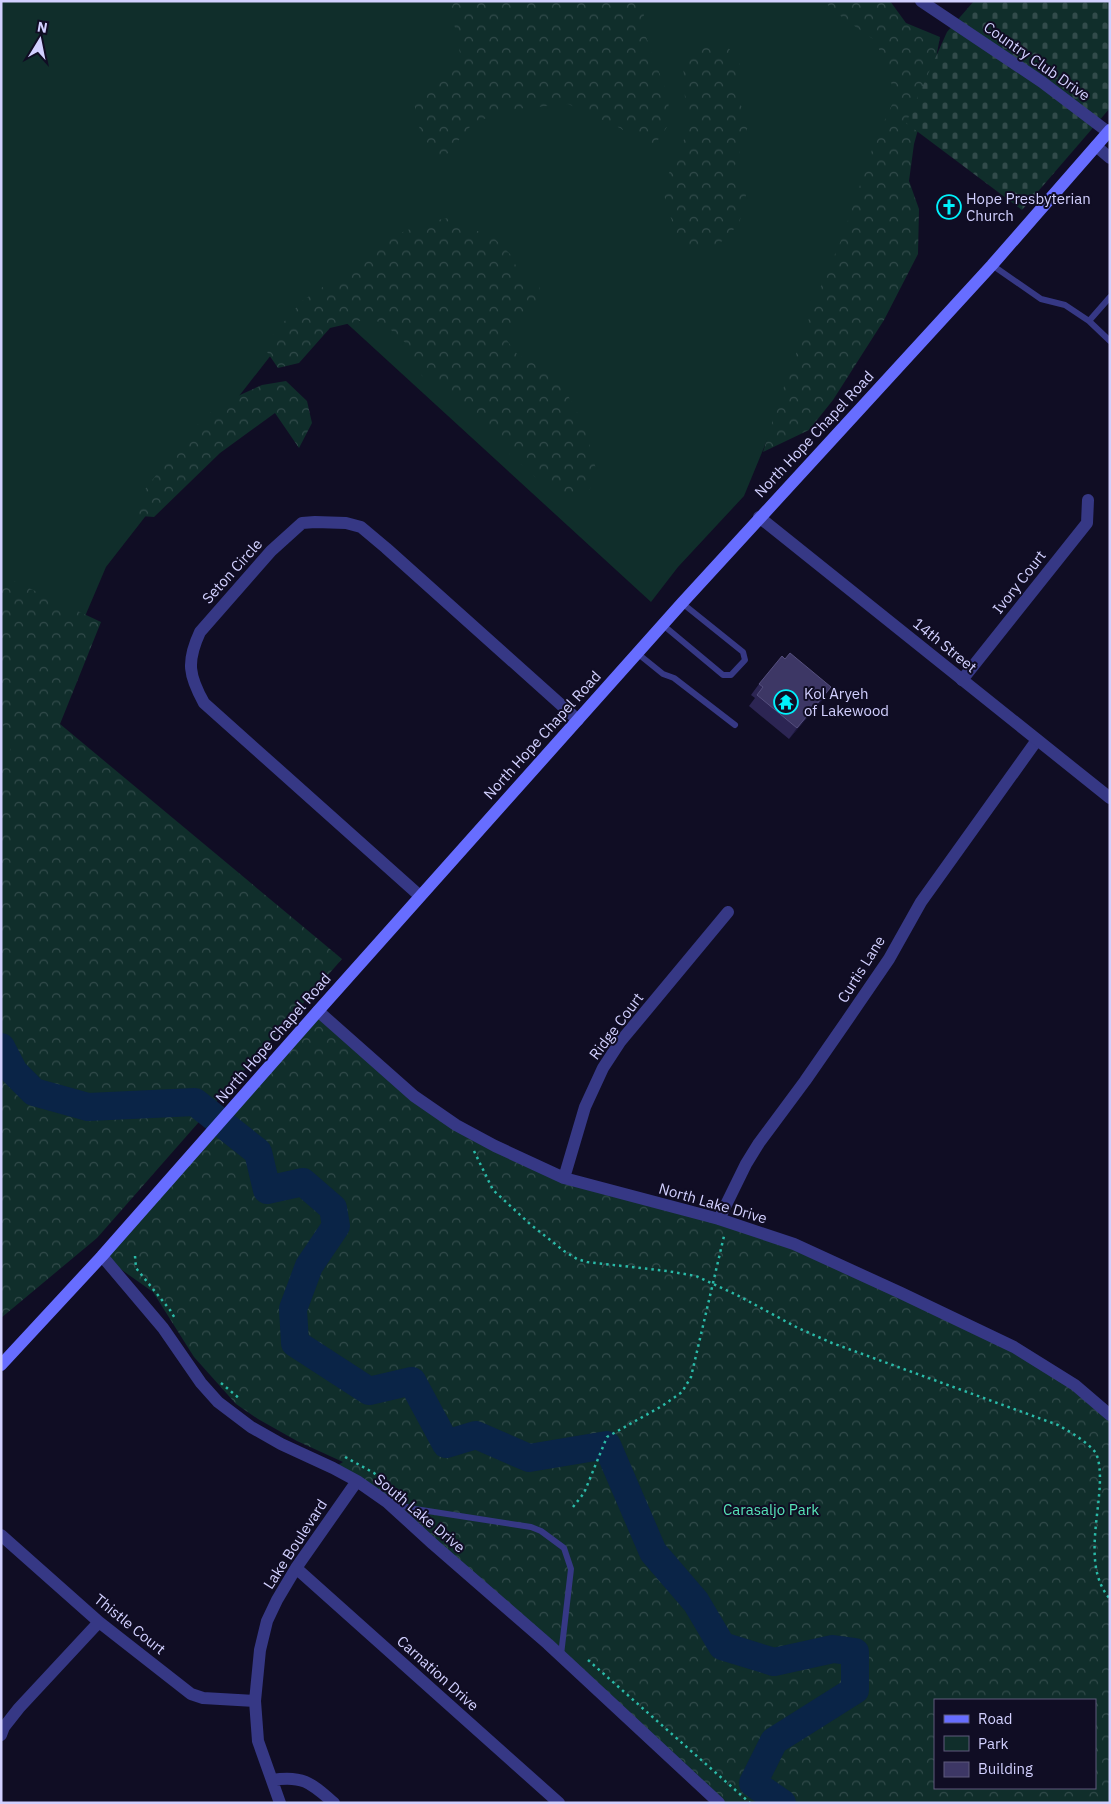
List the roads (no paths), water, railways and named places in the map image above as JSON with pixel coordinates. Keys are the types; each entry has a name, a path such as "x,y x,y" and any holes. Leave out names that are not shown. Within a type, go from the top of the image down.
{"main road":[{"name":"North Hope Chapel Road","path":"1,1365 102,1256 682,602 992,265 1109,131"}],"street":[{"name":"Country Club Drive","path":"921,1 1042,82 1109,131"},
{"path":"1096,146 1110,158"},
{"name":"Ivory Court","path":"962,680 1087,523 1088,500"},
{"name":"14th Street","path":"759,517 1110,798"},
{"name":"Seton Circle","path":"420,896 204,703 194,686 190,663 193,647 200,632 271,551 302,523 346,523 361,527 578,720"},
{"name":"Curtis Lane","path":"723,1221 746,1164 759,1143 806,1081 889,959 921,902 1037,740"},
{"name":"Ridge Court","path":"564,1178 585,1107 603,1068 620,1042 728,912"},
{"name":"North Lake Drive","path":"318,1011 414,1096 462,1128 494,1146 564,1178 723,1221 794,1244 1014,1347 1075,1385 1110,1415"},
{"name":"South Lake Drive","path":"102,1256 158,1321 201,1383 218,1402 251,1427 357,1481 387,1502 561,1656 719,1803"},
{"name":"Lake Boulevard","path":"280,1803 258,1741 255,1701 260,1650 267,1621 277,1600 296,1568 357,1481"},
{"name":"Thistle Court","path":"1,1535 99,1622 191,1694 203,1698 255,1701"},
{"name":"Carnation Drive","path":"296,1568 559,1803"},
{"path":"1,1735 4,1727 19,1708 99,1622"},
{"path":"272,1780 289,1777 300,1779 317,1789 334,1803"}],"lane":[{"path":"992,265 1040,299 1065,305 1089,321 1110,341"},
{"path":"1089,321 1110,298"},
{"path":"663,625 723,675 730,675 745,660 743,652 682,602"},
{"path":"637,653 663,674 674,678 735,726"},
{"path":"387,1502 415,1509 531,1527 541,1531 564,1548 572,1569 561,1656"}],"waterway":[{"path":"1,1047 14,1072 34,1092 88,1107 195,1102 258,1152 267,1190 303,1182 333,1208 336,1226 309,1266 293,1309 295,1343 369,1391 412,1381 446,1444 476,1435 529,1458 607,1445 653,1552 696,1602 722,1646 774,1662 833,1649 855,1652 855,1690 774,1741 753,1783 782,1803"}],"place":[{"name":"Hope Presbyterian Church","path":"949,207"},
{"name":"Kol Aryeh of Lakewood","path":"786,702"}],"park label":[{"name":"Carasaljo Park","path":"771,1509"}]}
